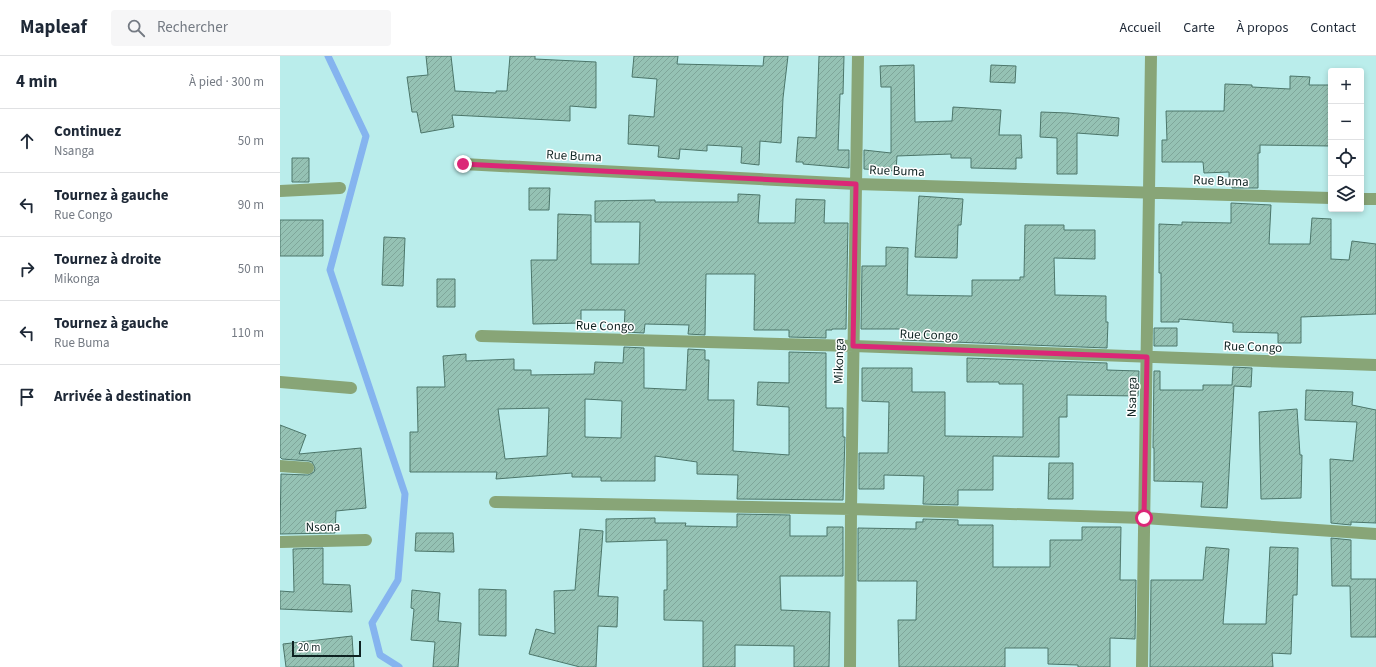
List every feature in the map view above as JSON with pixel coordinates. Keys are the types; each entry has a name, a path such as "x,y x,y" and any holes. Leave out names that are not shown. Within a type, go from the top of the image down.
{"street":[{"name":"Mikonga","path":"850,667 850,509 858,56"},
{"name":"Nsanga","path":"1142,667 1151,56"},
{"name":"Rue Buma","path":"463,164 856,184 1328,198"},
{"path":"280,191 340,188"},
{"path":"1364,199 1376,199"},
{"name":"Rue Congo","path":"481,336 853,346 1376,365"},
{"path":"280,382 351,388"},
{"path":"280,466 308,468"},
{"path":"495,502 850,509 1144,518 1376,534"},
{"name":"Nsona","path":"280,542 366,540"}],"building":[{"path":"426,56 451,56 455,91 496,93 496,91 507,91 510,56 535,56 535,59 596,62 596,108 570,106 570,121 452,115 454,127 421,133 417,112 412,112 407,77 428,75"},
{"path":"634,56 678,56 677,64 763,66 764,56 788,56 783,98 781,143 760,141 759,165 741,163 742,147 707,145 707,151 680,149 679,159 658,157 659,146 628,144 629,115 654,117 657,79 632,77"},
{"path":"819,56 844,56 843,94 840,94 838,150 849,150 849,168 796,162 798,137 816,138"},
{"path":"914,65 915,122 952,121 953,107 1001,110 999,135 1021,135 1022,158 1016,158 1016,169 971,168 971,158 951,158 951,154 897,156 896,171 864,169 864,150 891,153 891,87 881,87 880,66"},
{"path":"991,65 1016,66 1015,83 990,82"},
{"path":"1290,76 1310,77 1309,85 1328,85 1328,146 1260,145 1260,153 1258,153 1258,188 1232,188 1232,183 1229,183 1229,172 1204,173 1203,162 1162,162 1162,140 1167,140 1166,111 1224,111 1225,84 1290,89"},
{"path":"1041,112 1119,118 1118,136 1077,133 1077,174 1057,174 1057,138 1040,137"},
{"path":"292,158 309,158 309,182 292,182"},
{"path":"529,188 550,188 549,210 529,210"},
{"path":"738,194 760,195 758,223 795,223 796,199 825,200 824,223 848,223 846,329 826,330 826,338 789,337 789,330 754,330 755,274 706,274 705,335 688,334 689,325 645,324 644,333 624,332 625,310 581,310 581,323 533,324 531,260 557,260 558,214 591,215 591,264 639,264 640,222 595,222 595,201 655,200 655,202 738,202"},
{"path":"919,196 963,199 961,225 958,225 957,258 915,257"},
{"path":"1231,203 1271,205 1269,244 1310,244 1312,218 1331,219 1331,259 1349,260 1352,241 1376,244 1376,314 1301,317 1301,343 1278,343 1278,333 1233,332 1233,323 1179,319 1179,322 1161,322 1159,224 1182,225 1182,222 1231,223"},
{"path":"280,220 323,220 323,256 280,256"},
{"path":"1025,225 1064,225 1064,230 1095,230 1095,259 1054,258 1055,295 1106,296 1106,322 1108,322 1107,348 902,340 902,329 861,329 862,266 886,266 886,247 908,248 907,295 972,296 972,280 1020,280 1020,277 1024,277"},
{"path":"384,237 405,238 403,286 382,285"},
{"path":"437,279 455,279 455,307 437,307"},
{"path":"1154,328 1177,328 1177,346 1154,346"},
{"path":"624,347 644,348 644,388 686,390 688,349 705,350 705,360 709,360 708,400 734,400 733,451 789,455 789,407 757,405 758,382 789,383 789,352 826,353 826,408 843,408 843,437 845,437 843,500 737,499 738,475 697,474 697,462 655,456 655,481 601,481 601,477 572,477 572,473 496,479 497,472 410,472 410,432 418,432 417,387 445,387 443,356 466,354 466,361 514,359 514,370 531,370 531,375 594,374 595,362 623,363","holes":["585,399 622,401 621,438 585,437","549,408 547,456 505,459 498,409"]},
{"path":"967,358 1107,363 1107,370 1139,371 1138,396 1067,395 1067,417 1059,417 1059,457 993,456 993,490 958,490 958,505 923,504 924,476 884,475 884,489 859,489 859,453 888,453 889,402 862,401 862,368 912,368 912,392 945,392 945,436 1023,437 1023,384 967,382"},
{"path":"1233,367 1252,368 1251,387 1234,386 1227,508 1201,507 1203,482 1154,481 1154,371 1160,371 1160,390 1203,390 1203,385 1232,385"},
{"path":"1306,390 1353,392 1352,405 1376,410 1376,523 1351,522 1351,525 1331,523 1330,459 1353,461 1357,422 1305,420"},
{"path":"1297,409 1300,455 1302,455 1301,498 1261,499 1259,412"},
{"path":"280,425 306,435 299,454 361,448 366,508 336,511 335,533 280,534 281,474 308,475 314,472 315,468 312,462 309,461 282,459 280,457"},
{"path":"1049,463 1073,463 1073,499 1048,499"},
{"path":"737,514 790,515 790,536 827,536 827,527 843,527 843,576 780,576 781,610 830,612 829,667 794,667 794,646 735,645 735,667 703,667 703,621 664,620 664,590 667,590 667,540 606,542 606,519 655,518 655,523 686,523 685,526 737,527"},
{"path":"923,519 958,520 958,525 993,525 993,567 1050,567 1050,540 1082,540 1082,527 1121,527 1120,580 1136,580 1135,639 1110,638 1110,667 1078,667 1078,665 1048,664 1048,648 1005,648 1005,667 899,667 898,620 916,620 917,581 858,581 858,528 916,529 916,522 923,522"},
{"path":"580,529 603,531 598,596 618,597 617,627 598,626 596,667 580,667 529,654 536,629 555,634 554,591 575,590"},
{"path":"416,533 453,533 454,552 415,551"},
{"path":"1331,538 1351,540 1351,579 1376,579 1376,637 1351,637 1350,586 1332,586"},
{"path":"1206,547 1229,549 1223,624 1266,624 1270,547 1298,548 1297,595 1293,595 1291,654 1272,653 1273,667 1150,667 1151,580 1203,580"},
{"path":"323,548 323,584 350,585 352,612 280,609 280,591 294,592 293,549"},
{"path":"479,589 506,590 506,636 479,635"},
{"path":"412,590 440,593 438,621 461,623 458,667 433,667 435,642 411,640 414,609 411,608"},
{"path":"352,636 354,667 286,667 283,644"}],"waterway":[{"path":"328,56 366,136 330,270 405,494 398,580 372,623 380,655 399,667"}],"route":[{"path":"463,164 856,184 853,346 1147,357 1144,518"}]}
